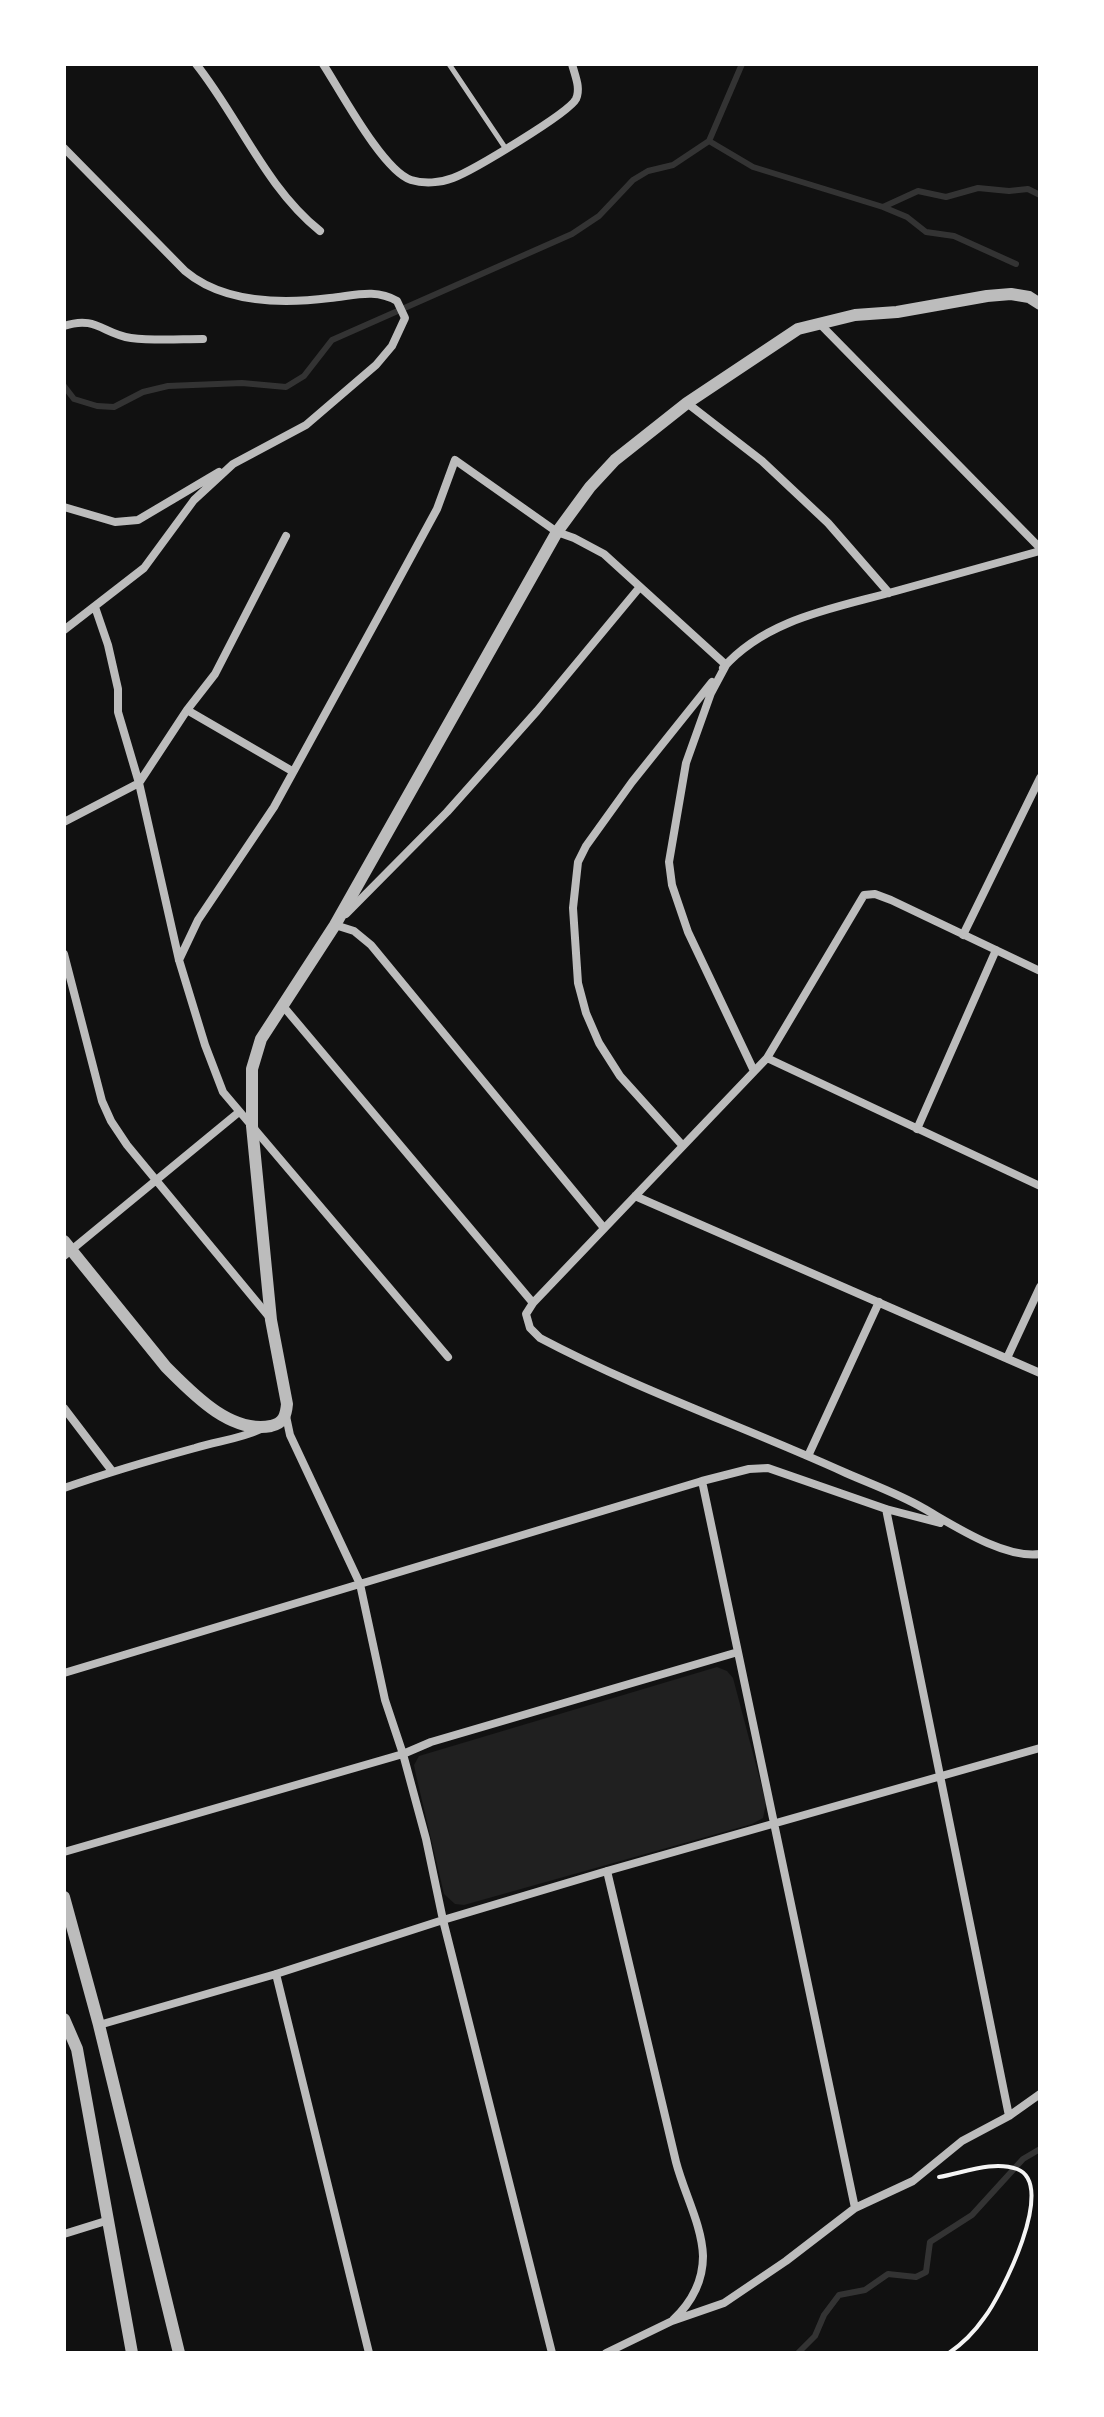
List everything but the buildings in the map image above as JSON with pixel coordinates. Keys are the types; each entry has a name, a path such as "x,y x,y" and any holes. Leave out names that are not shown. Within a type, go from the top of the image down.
{"street":[{"path":"196,64 283,193 299,214 320,231"},
{"path":"323,64 393,168 411,180 440,182 455,178 506,149 574,103 579,91 572,64"},
{"path":"64,148 185,271 208,288 247,297 295,300 376,293 397,301 405,318 392,346 376,365 306,425 138,520 115,522 64,507"},
{"path":"552,2353 443,1920 426,1839 385,1700 360,1584 290,1435 271,1320 252,1126 254,1061 261,1039 335,925 557,532 590,487 615,460 687,403 798,329 819,322 1011,294 1029,297 1040,304"},
{"path":"64,326 78,321 93,322 130,338 203,339"},
{"path":"683,1146 620,1076 599,1043 578,983 574,888 578,862 601,822 726,665 747,645 811,614 1040,549 819,322"},
{"path":"687,403 762,461 817,512 889,593"},
{"path":"179,960 198,920 274,807 437,509 455,460 557,532 604,554 726,665"},
{"path":"64,630 144,568 194,500 233,464"},
{"path":"64,822 139,783 215,674 286,536"},
{"path":"335,925 447,812 537,711 639,588"},
{"path":"95,607 108,645 118,689 118,712 139,783 179,960 223,1092 448,1357"},
{"path":"726,665 711,693 686,763 669,862 672,885 688,932 754,1071"},
{"path":"187,710 292,771"},
{"path":"963,935 1040,778"},
{"path":"949,1525 922,1508 540,1338 530,1328 526,1314 533,1303 767,1058 864,895 875,894 891,900 1040,971"},
{"path":"335,925 354,931 371,945 604,1228"},
{"path":"917,1129 996,950"},
{"path":"64,954 102,1101 111,1121 127,1145 271,1320"},
{"path":"283,1006 533,1303"},
{"path":"767,1058 1040,1186"},
{"path":"239,1112 66,1249 184,1385 206,1404 233,1420 248,1426 266,1427"},
{"path":"635,1196 1040,1373"},
{"path":"1007,1358 1040,1287"},
{"path":"808,1456 879,1302"},
{"path":"64,1408 112,1471"},
{"path":"64,1488 112,1471 240,1438 279,1424 286,1416"},
{"path":"64,1673 749,1469 768,1468 886,1509 949,1525 1020,1553 1040,1554"},
{"path":"702,1481 855,2208"},
{"path":"886,1509 1009,2116"},
{"path":"64,1852 403,1754 431,1742 738,1652"},
{"path":"99,2025 276,1974 607,1871 1040,1748"},
{"path":"607,1871 681,2180 701,2240 703,2258 695,2292 672,2321"},
{"path":"64,1897 99,2025 179,2353"},
{"path":"276,1974 369,2353"},
{"path":"64,2019 109,2220 132,2353"},
{"path":"606,2353 672,2321 724,2303 855,2208 913,2181 962,2141 1009,2116 1040,2094"},
{"path":"64,2234 109,2220"}],"lane":[{"path":"449,64 506,149"}],"path":[{"path":"913,2181 989,2166 1005,2166 1020,2169 1032,2185 1034,2200 1029,2222 993,2304 983,2321 949,2353"}],"shaded area":[{"path":"717,1667 733,1678 766,1803 763,1818 752,1824 464,1905 455,1904 444,1894 414,1765 419,1756"}],"waterway":[{"path":"64,386 74,399 114,407 143,392 168,386 242,383 286,387 304,376 332,340 572,234 599,216 633,180 648,171 673,165 709,141 742,64"},
{"path":"709,141 753,167 883,207 918,191 946,197 978,188 1028,189 1040,195"},
{"path":"883,207 907,217 926,232 954,236 1016,264"},
{"path":"798,2353 815,2336 824,2315 839,2295 865,2290 888,2274 916,2277 926,2272 930,2242 972,2215 1023,2159 1040,2149"}]}
